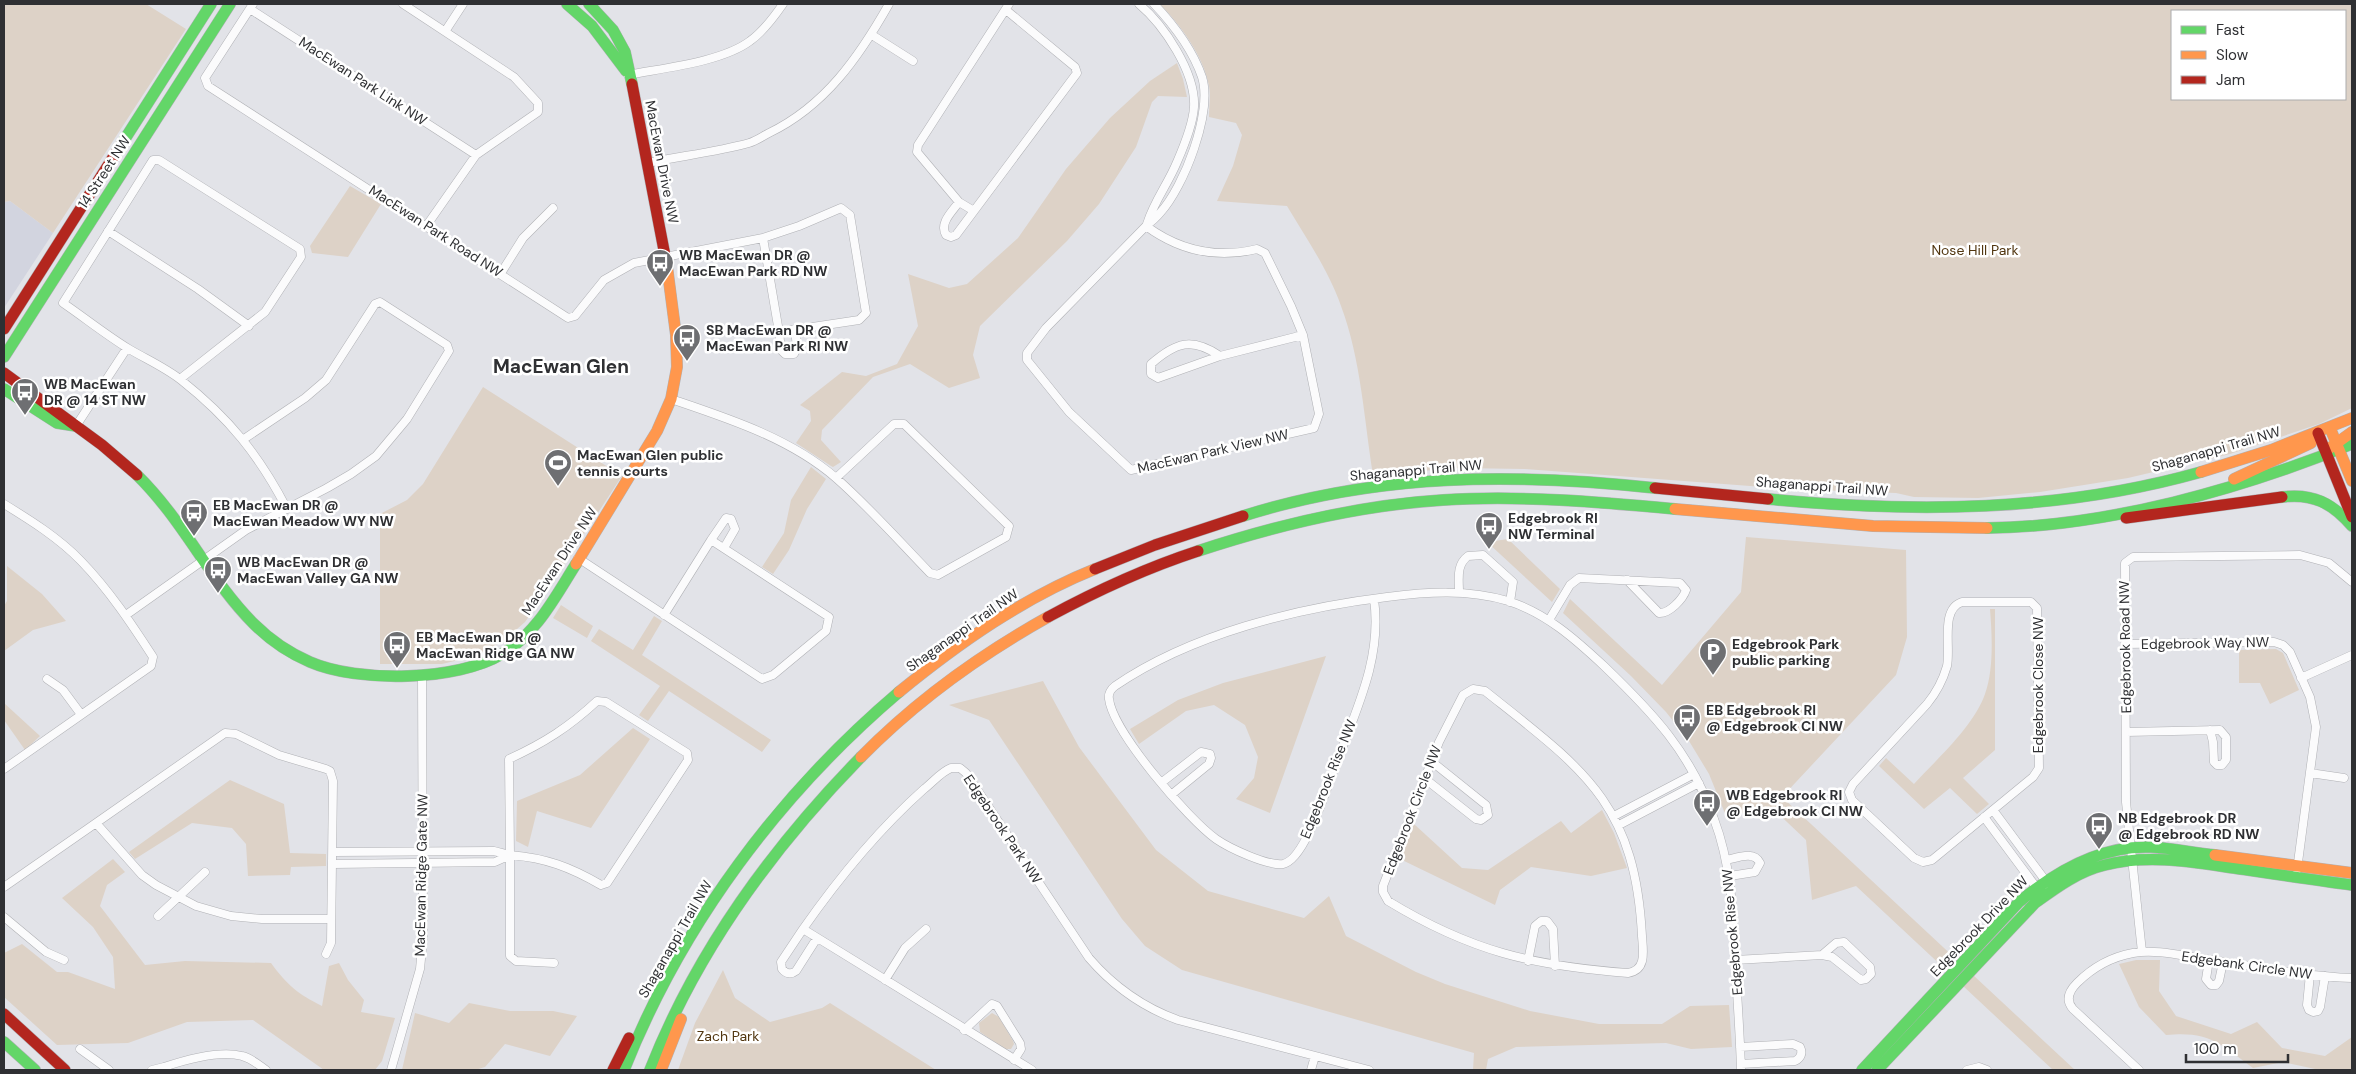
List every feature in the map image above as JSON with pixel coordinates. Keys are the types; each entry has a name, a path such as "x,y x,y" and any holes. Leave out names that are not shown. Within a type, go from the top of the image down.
{"main road":[{"name":"14 Street NW","path":"5,326 211,4"},
{"name":"14 Street NW","path":"4,357 230,4"},
{"name":"MacEwan Drive NW","path":"567,4 583,15 603,37 628,75"},
{"name":"MacEwan Drive NW","path":"4,373 100,442 140,478 172,514 246,619 269,640 287,652 312,663 348,673 422,675 467,670 492,661 506,653 532,630 547,611 578,558 642,460 671,399 677,367 676,335 666,256 628,75 625,52 613,30 590,4"},
{"name":"MacEwan Drive NW","path":"4,389 9,396 57,423 76,426"},
{"name":"Shaganappi Trail NW","path":"624,1070 669,972 723,886 773,821 811,776 850,735 913,682 997,620 1053,588 1104,565 1196,530 1271,506 1365,487 1450,479 1526,478 1850,505 1955,508 2014,506 2146,485 2232,463 2319,436 2330,428 2352,418"},
{"path":"2330,428 2352,481"},
{"path":"650,1070 680,1001 740,898 782,842 839,776 911,708 955,673 1000,643 1065,605 1116,581 1202,547 1279,525 1390,505 1460,499 1529,500 1645,506 1887,528 2016,528 2103,517 2234,486 2326,454 2352,432"},
{"path":"2203,494 2319,436 2352,517"},
{"path":"2337,446 2352,444"},
{"path":"2103,517 2132,518 2298,495 2328,503 2338,510 2352,526"},
{"name":"Edgebrook Drive NW","path":"1862,1070 2020,902 2041,883 2080,861 2170,848 2296,871 2352,885"},
{"name":"Edgebrook Drive NW","path":"1877,1070 2017,921 2047,893 2082,872 2131,854"},
{"name":"Edgebrook Drive NW","path":"2296,871 2352,873"},
{"path":"661,1070 688,1001 707,963 712,946"},
{"path":"613,1070 655,988 669,972"},
{"path":"4,1014 65,1070"},
{"path":"4,1042 35,1070"}],"street":[{"path":"403,4 446,30 514,77 538,103 538,112 476,155 427,225"},
{"path":"446,30 463,4"},
{"path":"628,75 718,56 734,50 750,41 772,20 783,4"},
{"path":"648,163 750,142 790,123 819,100 840,78 872,34 889,4"},
{"name":"MacEwan Park View NW","path":"1139,4 1168,37 1183,64 1191,88 1194,106 1181,152 1152,207 1146,226"},
{"name":"MacEwan Park View NW","path":"1146,226 1160,236 1189,248 1214,253 1235,254 1257,249 1265,253 1303,334 1320,414 1314,428 1131,470 1069,412 1028,360 1027,353 1046,328 1146,226 1161,212 1192,155 1202,127 1205,99 1202,76 1177,32 1155,5 1149,14"},
{"name":"MacEwan Park Road NW","path":"251,6 204,78 208,86 427,225 568,318 575,316 597,287 619,270 634,263 666,256"},
{"name":"MacEwan Park Link NW","path":"251,6 476,155"},
{"path":"959,202 943,225 942,230 951,237 956,235 974,211 1077,73 1075,67 1007,7 918,145 917,152 959,202 974,211"},
{"path":"872,34 913,61"},
{"path":"1181,152 1192,155"},
{"path":"180,379 265,312 301,257 300,249 159,160 153,160 63,303 126,348 180,379 213,407 244,439 268,472 287,508"},
{"path":"501,273 522,238 553,208"},
{"path":"666,256 763,238 799,226 841,208 850,215 866,313 859,320 779,332"},
{"path":"108,231 198,289 249,326"},
{"path":"763,238 781,350 785,354 794,354 798,348 795,329"},
{"path":"126,615 204,562 246,530 351,474 381,450 407,419 449,351 447,345 380,302 375,304 326,380 306,398 244,439"},
{"path":"1220,356 1204,345 1184,344 1171,349 1151,364 1151,374 1158,378 1220,356 1303,334"},
{"path":"76,426 126,348"},
{"path":"671,399 718,415 798,452 836,478 930,573 938,575 1006,537 1009,526 904,424 894,424 836,478"},
{"path":"4,504 59,541 80,560 126,615 153,657 151,666 80,713 4,769"},
{"path":"664,615 726,518 731,519 735,529 724,548"},
{"path":"578,558 762,679 773,675 826,631 829,617 711,540"},
{"path":"1459,592 1461,564 1468,556 1482,555 1513,582 1510,602"},
{"name":"Edgebrook Road NW","path":"2131,854 2126,802 2124,567 2127,561 2133,557 2300,555 2329,564 2352,582"},
{"path":"1549,620 1570,585 1576,579 1586,577 1680,583 1686,590 1684,595 1668,612 1658,613 1627,580"},
{"name":"Edgebrook Rise NW","path":"1374,599 1376,637 1374,655 1366,685 1312,826 1292,859 1283,864 1276,864 1230,848 1201,826 1171,795 1129,741 1109,698 1114,686 1169,656 1225,634 1297,613 1332,605 1374,599 1414,594 1459,592 1490,596 1510,602 1549,620 1578,642 1651,711 1676,744 1699,783 1715,821 1730,876 1741,1067"},
{"name":"Edgebrook Close NW","path":"1962,602 2031,602 2035,604 2038,612 2038,768 2033,777 1993,810 1932,860 1923,862 1914,858 1852,800 1849,792 1853,784 1927,704 1936,691 1948,659 1949,616 1954,606 1962,602"},
{"name":"Edgebrook Way NW","path":"2125,644 2280,643 2290,652 2310,697 2316,727 2296,871"},
{"path":"2301,678 2352,655"},
{"name":"MacEwan Ridge Gate NW","path":"391,1070 420,969 423,938 422,675"},
{"path":"47,678 63,690 80,713"},
{"name":"Edgebrook Circle NW","path":"1472,689 1480,689 1574,764 1597,789 1614,816 1632,861 1638,888 1642,964 1637,969 1628,973 1555,966 1528,961 1500,954 1453,936 1408,914 1388,901 1385,897 1383,886 1424,778 1463,695 1472,689"},
{"path":"333,852 494,851 510,855 537,857 572,869 601,885 607,883 688,760 687,753 606,702 597,701 574,722 546,741 509,759 510,855 510,956 516,961 554,963"},
{"path":"2126,732 2210,730"},
{"path":"4,887 220,736 230,732 279,755 330,771 333,781 333,864 331,944 326,954"},
{"path":"1161,783 1200,752 1206,751 1210,754 1210,763 1171,795"},
{"path":"1424,778 1476,819 1481,820 1488,815 1486,805 1431,761"},
{"name":"Edgebrook Park NW","path":"803,930 862,853 911,800 946,770 960,768 966,773 1089,958 1117,987 1140,1003 1178,1020 1315,1056"},
{"path":"2310,773 2344,778"},
{"path":"1614,816 1694,774"},
{"path":"1619,825 1699,783"},
{"path":"1993,810 2047,893"},
{"path":"1984,817 2041,883"},
{"path":"96,823 142,875 156,885 213,912 262,919 331,919"},
{"path":"2131,854 2142,952"},
{"path":"333,864 495,862 510,855"},
{"path":"1726,860 1752,855 1760,863 1755,872 1730,876"},
{"path":"158,916 205,872"},
{"path":"4,917 46,952 64,960"},
{"path":"1528,961 1535,926 1541,921 1547,921 1553,929 1555,966"},
{"path":"885,980 905,948 926,929"},
{"path":"817,938 796,971 791,974 786,973 782,969 781,962 803,930 817,938 885,980 964,1030 1032,1070"},
{"path":"1735,960 1822,955 1832,957 1861,980 1866,979 1871,974 1870,966 1844,942 1836,943 1822,955"},
{"name":"Edgebank Circle NW","path":"2139,1070 2074,1009 2069,999 2073,987 2096,967 2114,958 2142,952 2352,978"},
{"path":"2208,960 2206,979 2211,985 2216,985 2219,981 2223,962"},
{"path":"2310,974 2307,1005 2309,1010 2313,1012 2318,1011 2320,1007 2325,976"},
{"path":"964,1030 986,1008 992,1004 997,1006 1020,1043 1021,1049 1014,1060"},
{"path":"1740,1047 1793,1044 1800,1047 1801,1052 1800,1058 1795,1061 1741,1067"},
{"path":"80,1049 109,1070"},
{"path":"152,1070 165,1068 195,1057 238,1055 252,1060 266,1070"},
{"path":"1311,1070 1315,1056 1369,1070"},
{"path":"1967,1070 1979,1066 1987,1070"}],"shaded area":[{"path":"10,201 53,233 4,308 4,202"}],"green space":[{"path":"4,4 146,4 186,29 53,233 10,201 4,202"},
{"name":"Nose Hill Park","path":"1160,4 2352,4 2352,408 2319,424 2230,454 2128,478 2040,492 1978,498 1914,497 1896,493 1789,489 1525,469 1459,468 1373,475 1358,368 1348,326 1336,293 1317,255 1287,206 1217,201 1233,166 1242,135 1236,123 1209,117 1210,90 1206,74 1202,63 1183,31"},
{"path":"1177,63 1187,97 1158,96 1152,102 1136,147 1099,204 1067,241 980,326 973,355 980,378 949,388 910,364 873,377 822,430 821,440 841,462 833,467 796,443 811,421 810,411 800,405 842,372 866,376 897,364 918,326 908,274 949,288 967,284 1018,238 1066,169 1110,118 1150,81"},
{"path":"350,186 381,204 348,257 312,253 310,246"},
{"path":"483,387 622,476 540,601 525,622 507,638 486,651 442,664 380,664 380,514 407,500 423,484"},
{"path":"811,467 826,479 807,509 789,550 773,574 762,567 784,533 791,500"},
{"path":"1746,537 1906,550 1907,637 1896,675 1782,797 2075,1070 2053,1070 1856,886 1812,900 1806,840 1771,807 1726,816 1709,774 1689,741 1666,712 1631,676 1563,613 1570,599 1662,685 1741,592"},
{"path":"1508,539 1560,589 1552,602 1487,542"},
{"path":"7,566 42,594 66,621 33,630 4,651 4,606 7,601"},
{"path":"561,605 593,626 587,638 553,618"},
{"path":"1990,609 1995,609 1995,750 1963,778 1989,804 1977,814 1950,788 1924,809 1879,766 1886,758 1914,784 1964,730 1980,706 1988,684 1992,641"},
{"path":"654,616 662,621 642,655 771,740 762,752 669,691 648,721 639,715 660,686 591,641 599,629 633,650"},
{"path":"2276,649 2283,653 2299,690 2270,704 2260,683 2239,683 2239,650"},
{"path":"1326,656 1270,813 1236,799 1254,778 1258,757 1245,725 1214,705 1186,711 1139,744 1130,729 1178,700 1223,683"},
{"path":"1043,681 1079,747 1156,850 1208,891 1304,918 1329,896 1346,936 1416,972 1445,984 1530,1011 1599,1024 1662,1024 1690,1006 1729,1005 1732,1047 1691,1049 1666,1043 1516,1047 1488,1059 1486,1070 1473,1070 1474,1053 1182,970 1145,946 1122,919 989,720 949,705"},
{"path":"4,703 40,736 25,750 4,720"},
{"path":"633,728 650,739 591,828 537,811 528,847 516,841 517,801 580,775"},
{"path":"230,780 284,804 290,853 326,854 326,866 291,867 290,875 248,876 246,844 232,828 192,823 135,859 129,852"},
{"path":"1602,810 1614,833 1627,868 1591,876 1531,867 1500,890 1495,905 1400,859 1414,824 1462,868 1488,870 1561,821 1571,833"},
{"path":"113,859 125,872 107,885 100,906 145,965 185,961 271,963 294,988 322,1006 329,966 339,963 348,980 364,1000 361,1012 395,1018 382,1061 375,1070 324,1070 253,1020 187,1022 128,1043 57,1045 4,997 4,953 22,944 57,972 68,972 115,989 113,957 93,927 62,898"},
{"path":"2136,960 2160,960 2159,991 2176,1016 2231,1034 2257,1022 2282,1048 2325,1056 2352,1037 2352,1070 2320,1070 2283,1062 2253,1068 2222,1046 2204,1037 2181,1034 2166,1035 2139,1007 2119,964"},
{"name":"Zach Park","path":"723,970 735,998 770,1022 822,1008 830,1003 936,1070 678,1070 695,1023"},
{"path":"469,1003 510,1011 553,1011 577,1016 550,1056 505,1044 485,1067 475,1070 402,1070 415,1013 449,1023"},
{"path":"992,1013 999,1017 1013,1041 1014,1044 1011,1049 1005,1049 980,1032 979,1023"}],"traffic: fast":[{"path":"121,145 211,4"},
{"path":"4,357 230,4"},
{"path":"567,4 592,26 626,71"},
{"path":"589,4 613,30 625,52 632,84"},
{"path":"4,389 57,423 76,426"},
{"path":"1987,528 2033,526 2126,513 2219,490 2265,476 2352,444"},
{"path":"1768,499 1877,506 1986,506 2094,495 2148,485 2201,472"},
{"path":"137,475 169,511 223,588 254,624 273,641 287,650 310,662 330,669 380,676 407,676 460,670 483,663 502,654 525,636 544,614 576,564"},
{"path":"1243,516 1345,491 1396,484 1448,480 1551,480 1655,488"},
{"path":"2282,497 2303,497 2321,501 2337,511 2352,526"},
{"path":"1198,551 1258,533 1350,511 1443,500 1530,499 1675,509"},
{"path":"624,1070 648,1016 675,964 705,913 738,865 775,818 814,774 855,732 899,692"},
{"path":"650,1070 690,983 740,903 797,827 861,757"},
{"path":"1862,1070 2019,902 2064,870 2097,855 2114,850 2132,848 2151,847 2215,855"},
{"path":"1877,1070 2035,903 2086,871 2121,862 2170,860 2352,885"},
{"path":"4,1042 35,1070"}],"traffic: slow":[{"path":"576,564 657,431 671,399 677,367 676,335 667,266"},
{"path":"2201,472 2271,450 2352,418"},
{"path":"2330,428 2352,481"},
{"path":"2327,450 2352,432"},
{"path":"2234,479 2311,443"},
{"path":"1675,509 1873,526 1987,528"},
{"path":"899,692 945,656 992,623 1042,594 1095,569"},
{"path":"861,757 882,736 950,680 973,663 1048,617"},
{"path":"2215,855 2352,873"},
{"path":"661,1070 681,1019"}],"traffic: jam":[{"path":"632,84 667,266"},
{"path":"4,329 121,145"},
{"path":"4,373 102,445 137,475"},
{"path":"2318,433 2352,517"},
{"path":"1655,488 1768,499"},
{"path":"2126,518 2282,497"},
{"path":"1095,569 1155,545 1243,516"},
{"path":"1048,617 1121,581 1198,551"},
{"path":"4,1014 65,1070"},
{"path":"613,1070 629,1038"}],"place":[{"name":"WB MacEwan DR @ MacEwan Park RD NW","path":"660,287"},
{"name":"SB MacEwan DR @ MacEwan Park RI NW","path":"687,362"},
{"name":"WB MacEwan DR @ 14 ST NW","path":"25,416"},
{"name":"MacEwan Glen public tennis courts","path":"558,487"},
{"name":"EB MacEwan DR @ MacEwan Meadow WY NW","path":"194,537"},
{"name":"Edgebrook RI NW Terminal","path":"1489,550"},
{"name":"WB MacEwan DR @ MacEwan Valley GA NW","path":"218,594"},
{"name":"EB MacEwan DR @ MacEwan Ridge GA NW","path":"397,669"},
{"name":"Edgebrook Park public parking","path":"1713,676"},
{"name":"EB Edgebrook RI @ Edgebrook CI NW","path":"1687,742"},
{"name":"WB Edgebrook RI @ Edgebrook CI NW","path":"1707,827"},
{"name":"NB Edgebrook DR @ Edgebrook RD NW","path":"2099,850"}],"district":[{"name":"MacEwan Glen","path":"561,366"}]}
